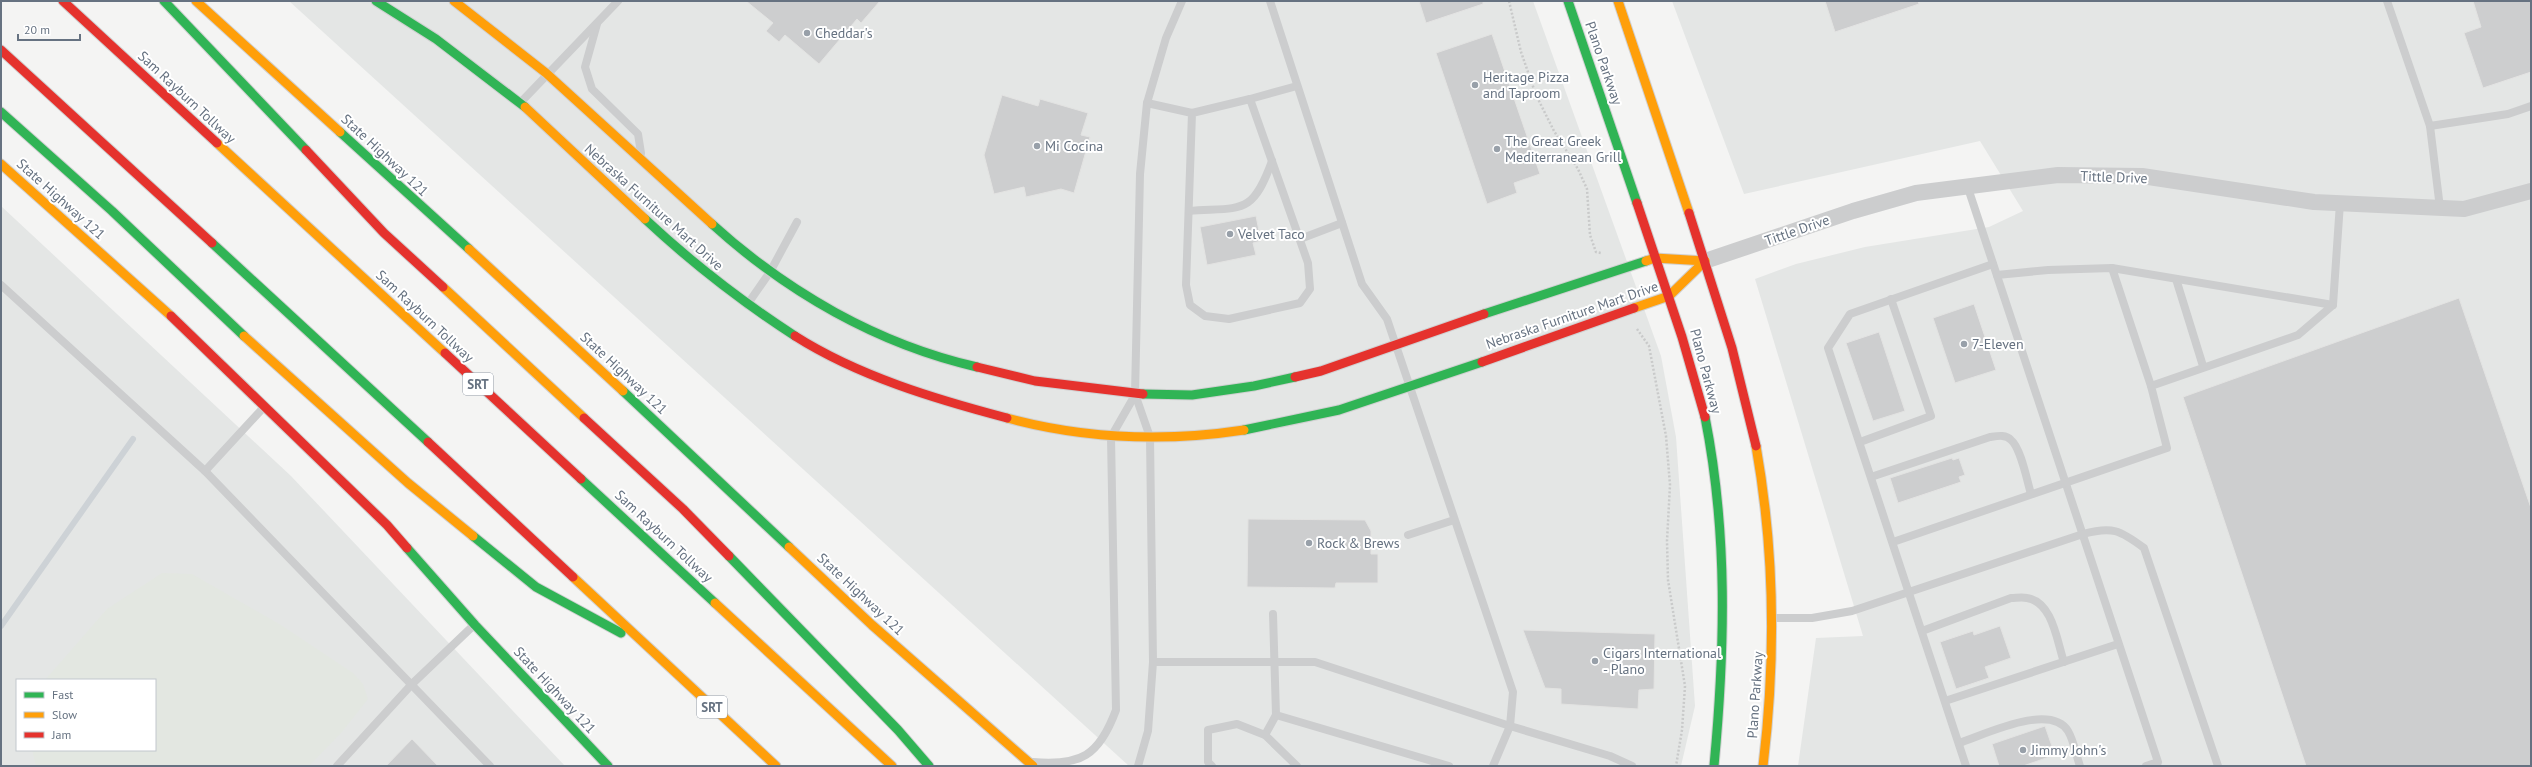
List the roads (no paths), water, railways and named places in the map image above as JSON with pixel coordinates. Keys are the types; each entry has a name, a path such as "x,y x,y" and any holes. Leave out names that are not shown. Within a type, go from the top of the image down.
{"main road":[{"name":"Sam Rayburn Tollway","path":"63,1 892,766"},
{"path":"164,1 384,233 683,509 898,730 929,766"},
{"name":"State Highway 121","path":"196,1 560,332 872,625 1030,764"},
{"name":"Nebraska Furniture Mart Drive","path":"376,1 436,39 520,103 685,256 747,305 811,346 877,376 946,402 1029,424 1111,437 1204,436 1268,427 1339,410 1410,388 1669,296 1705,261"},
{"name":"Nebraska Furniture Mart Drive","path":"454,1 546,73 643,161 770,272 814,301 883,337 954,362 1035,381 1135,394 1192,395 1254,386 1322,371 1395,344 1655,258 1705,261"},
{"name":"Plano Parkway","path":"1568,1 1655,258 1692,362 1709,435 1718,511 1723,588 1724,664 1714,766"},
{"name":"Plano Parkway","path":"1618,1 1705,261 1748,404 1761,471 1770,550 1773,618 1772,669 1763,766"},
{"name":"SRT","path":"1,50 367,385 776,766"},
{"path":"1,112 112,211 273,363 408,483 536,587 648,648"},
{"name":"State Highway 121","path":"1,164 152,298 387,525 475,625 608,766"}],"street":[{"name":"Tittle Drive","path":"1705,261 1853,211 1916,193 1967,185 2058,175 2142,176 2314,202 2464,209 2531,191"}],"lane":[{"path":"520,103 546,73 597,24 618,1"},
{"path":"1138,766 1148,731 1153,662 1150,437 1135,394 1140,174 1147,103 1166,38 1182,1"},
{"path":"1270,1 1362,284 1387,319 1513,692 1510,726 1493,766"},
{"path":"2387,1 2430,126 2440,208"},
{"path":"597,24 585,67 592,89 638,134 643,161"},
{"path":"1147,103 1192,112 1250,99 1297,86"},
{"path":"1192,112 1186,286 1190,305 1205,316 1229,319 1300,304 1310,289 1308,263 1250,99"},
{"path":"2430,126 2508,114 2531,106"},
{"path":"1189,211 1237,207 1252,202 1262,188 1272,161"},
{"path":"1967,185 2158,762 2146,766"},
{"path":"2152,386 2203,366 2298,335 2333,305 2340,203"},
{"path":"747,305 770,272 797,222"},
{"path":"1300,238 1342,223"},
{"path":"1966,766 1828,348 1850,314 1993,264"},
{"path":"1997,275 2048,270 2112,268 2333,305"},
{"path":"1893,542 2167,448 2152,386 2112,268"},
{"path":"2176,279 2203,366"},
{"path":"1,285 205,470 490,766"},
{"path":"1860,442 1930,416 1891,299"},
{"path":"1030,764 1060,764 1084,757 1107,733 1116,710 1111,437 1135,394"},
{"path":"205,470 264,407"},
{"path":"1871,477 1990,437 2004,436 2011,440 2016,448 2031,494"},
{"path":"1408,535 1454,520"},
{"path":"1773,618 1812,618 1852,611 1909,594 2083,534 2102,529 2122,532 2144,548 2218,766"},
{"path":"1922,630 2011,598 2027,597 2038,602 2048,614 2064,662"},
{"path":"1265,735 1276,715 1273,614"},
{"path":"337,766 412,684 475,625"},
{"path":"1945,701 2118,644"},
{"path":"1153,662 1315,662 1510,726 1610,756 1632,766"},
{"path":"1276,715 1450,766"},
{"path":"1959,743 2034,718 2048,718 2061,723 2068,731 2080,766"},
{"path":"1212,766 1208,762 1208,730 1237,724 1265,735 1297,766"}],"waterway":[{"path":"1,626 133,439"}],"place":[{"name":"Cheddar's","path":"807,33"},
{"name":"Heritage Pizza and Taproom","path":"1475,85"},
{"name":"Mi Cocina","path":"1037,146"},
{"name":"The Great Greek Mediterranean Grill","path":"1497,149"},
{"name":"Velvet Taco","path":"1230,234"},
{"name":"7-Eleven","path":"1964,344"},
{"name":"Rock & Brews","path":"1309,543"},
{"name":"Cigars International - Plano","path":"1595,661"},
{"name":"Jimmy John's","path":"2023,750"}]}
